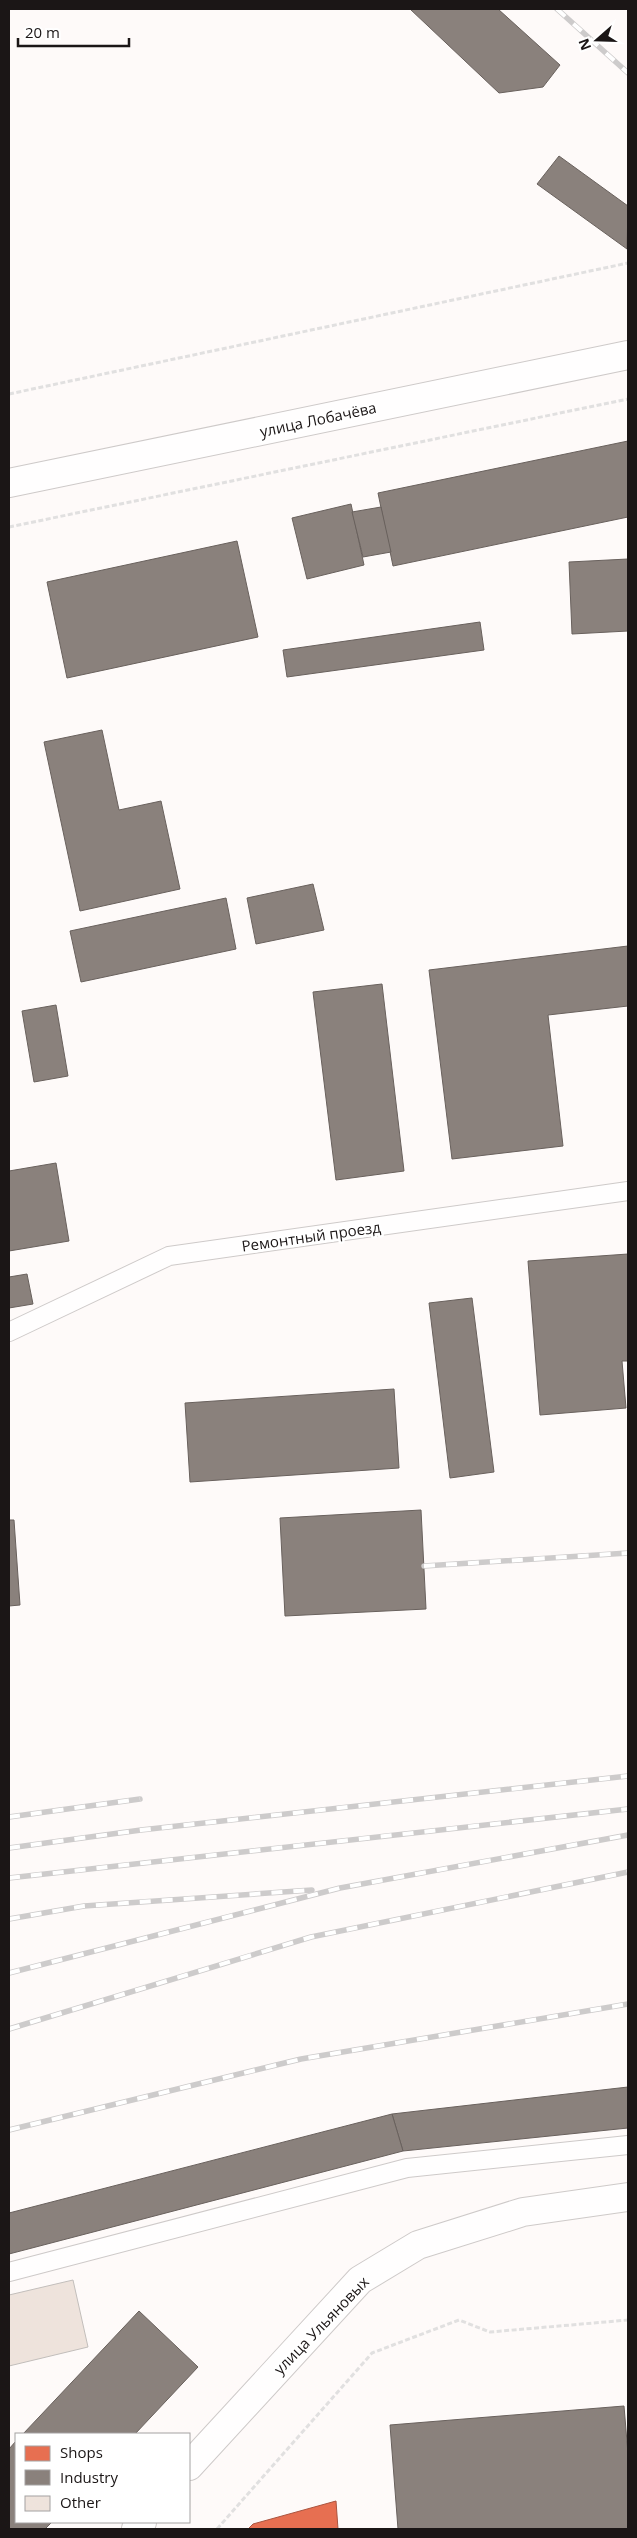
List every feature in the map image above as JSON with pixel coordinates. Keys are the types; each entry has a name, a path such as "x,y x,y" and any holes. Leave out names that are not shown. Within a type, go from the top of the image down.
{"main road":[{"name":"улица Лобачёва","path":"9,482 628,355"},
{"name":"улица Ульяновых","path":"190,2465 353,2287 368,2275 418,2245 524,2212 628,2198"}],"lane":[{"name":"Ремонтный проезд","path":"9,1332 169,1256 628,1191"},
{"path":"9,2272 407,2168 628,2145"}],"path":[{"path":"9,394 628,263"},
{"path":"9,527 628,399"},
{"path":"217,2529 372,2353 459,2320 490,2332 628,2320"}],"building: Shops":[{"path":"336,2501 338,2529 248,2529 253,2524"}],"building: Industry":[{"path":"410,9 498,9 560,65 543,87 499,93"},
{"path":"559,156 628,206 627,249 537,184"},
{"path":"628,441 628,517 393,566 378,493"},
{"path":"351,504 364,565 307,579 292,518"},
{"path":"381,507 391,552 363,557 352,512"},
{"path":"237,541 258,637 67,678 47,582"},
{"path":"628,559 628,631 572,634 569,562"},
{"path":"480,622 484,650 287,677 283,650"},
{"path":"102,730 119,810 161,801 180,889 80,911 44,742"},
{"path":"313,884 324,930 256,944 247,898"},
{"path":"226,898 236,949 81,982 70,931"},
{"path":"628,946 628,1006 548,1015 563,1146 452,1159 429,970"},
{"path":"382,984 404,1171 336,1180 313,992"},
{"path":"56,1005 68,1076 34,1082 22,1011"},
{"path":"56,1163 69,1241 9,1251 9,1171"},
{"path":"628,1254 628,1361 622,1361 626,1408 540,1415 528,1261"},
{"path":"27,1274 33,1304 9,1308 9,1277"},
{"path":"472,1298 494,1472 450,1478 429,1303"},
{"path":"394,1389 399,1468 190,1482 185,1403"},
{"path":"421,1510 426,1609 285,1616 280,1518"},
{"path":"9,1520 14,1520 20,1605 9,1606"},
{"path":"628,2087 628,2128 403,2151 392,2114"},
{"path":"392,2114 403,2151 9,2254 9,2213"},
{"path":"139,2311 198,2367 136,2433 24,2433"},
{"path":"624,2406 628,2454 628,2529 398,2529 390,2425"},
{"path":"15,2442 15,2523 51,2523 45,2529 9,2529 9,2449"}],"building: Other":[{"path":"73,2280 88,2347 9,2366 9,2295"}],"railway":[{"path":"557,9 628,73"},
{"path":"424,1566 628,1553"},
{"path":"9,1848 141,1830 628,1776"},
{"path":"9,1817 140,1799"},
{"path":"9,1878 628,1809"},
{"path":"9,1973 340,1888 628,1835"},
{"path":"9,2029 311,1937 628,1872"},
{"path":"9,1919 84,1906 312,1890"},
{"path":"9,2130 301,2059 628,2004"}]}
